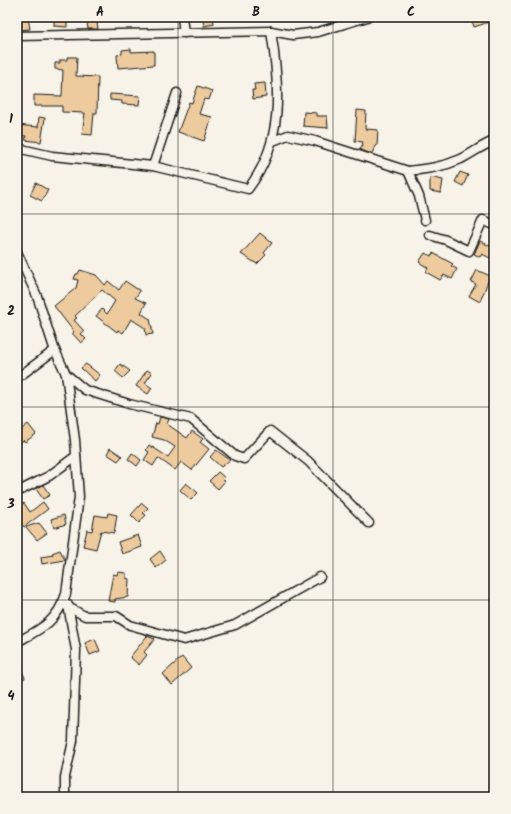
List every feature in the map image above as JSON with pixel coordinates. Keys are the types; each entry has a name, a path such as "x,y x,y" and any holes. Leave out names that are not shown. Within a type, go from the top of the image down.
{"street":[{"path":"182,17 184,33"},
{"path":"17,36 270,31 294,35 318,32 367,17"},
{"path":"17,148 52,156 154,166 248,189 255,179 273,141 277,111 276,64 270,31"},
{"path":"154,166 176,93"},
{"path":"273,141 288,135 315,141 408,171 439,168 462,159 480,146 494,141"},
{"path":"408,171 419,196 425,220"},
{"path":"430,235 446,240 469,251 482,220 494,225"},
{"path":"17,252 37,296 55,350 66,374 76,456 79,497 66,594 62,607 52,621 17,642"},
{"path":"17,378 55,350"},
{"path":"66,374 85,390 129,404 191,419 235,456 244,459 270,431 308,461 369,524"},
{"path":"17,492 49,476 76,456"},
{"path":"68,607 85,616 116,616 130,625 184,640 235,625 320,577"},
{"path":"65,797 65,777 73,741 76,650 66,594"}],"building":[{"path":"18,17 28,17 30,29 19,30"},
{"path":"54,17 67,17 67,27 54,26"},
{"path":"86,17 96,17 98,29 88,29"},
{"path":"202,17 213,17 214,24 204,26"},
{"path":"471,17 487,17 489,22 474,27"},
{"path":"131,49 131,52 154,51 154,65 118,68 117,55 122,54 122,50"},
{"path":"67,57 77,57 76,76 98,77 97,113 94,113 92,135 82,134 85,113 62,112 62,106 34,106 34,95 62,96 63,70 55,69 55,63 60,63 60,60 67,60"},
{"path":"265,83 266,97 253,99 252,90 255,90 254,84"},
{"path":"198,86 212,91 209,100 204,99 199,114 212,117 204,141 178,132 189,102 192,103"},
{"path":"110,94 140,96 139,105 122,104 122,101 110,100"},
{"path":"357,110 366,111 365,129 378,130 377,146 375,146 372,154 360,150 363,142 355,141"},
{"path":"304,112 317,113 317,116 327,116 328,128 303,126"},
{"path":"39,117 45,118 41,142 25,140 26,136 17,135 17,125 38,127"},
{"path":"460,172 468,175 463,186 455,182"},
{"path":"430,177 443,180 441,193 430,191"},
{"path":"36,183 48,190 42,201 30,195"},
{"path":"260,233 272,243 264,253 266,255 257,264 241,254"},
{"path":"480,241 494,248 494,260 482,254 480,257 474,254"},
{"path":"425,253 431,256 433,253 453,264 451,266 457,269 452,279 444,275 440,280 426,272 428,268 419,262"},
{"path":"80,270 96,275 105,285 108,281 119,290 125,281 140,291 135,298 146,303 141,313 150,319 153,334 146,335 145,328 131,319 123,333 118,330 117,332 96,316 102,309 107,314 115,301 102,290 75,316 77,318 74,320 84,331 81,334 86,339 81,343 72,333 74,332 54,306 76,288 78,280 74,279"},
{"path":"477,270 490,276 480,302 469,296 476,284 471,282"},
{"path":"86,364 100,375 95,381 81,368"},
{"path":"120,364 130,371 123,378 115,371"},
{"path":"147,370 152,373 145,383 152,388 148,394 136,386"},
{"path":"160,417 169,419 167,424 187,438 192,431 203,439 200,442 209,449 192,470 181,462 175,470 158,458 153,466 144,460 149,452 146,450 149,445 168,457 175,447 164,440 152,437 156,423 158,424"},
{"path":"28,424 36,434 25,442 23,440 17,447 17,433"},
{"path":"110,448 122,456 118,461 107,454"},
{"path":"216,450 230,460 221,467 210,457"},
{"path":"132,453 141,460 137,466 128,459"},
{"path":"218,472 225,478 223,480 225,481 218,489 209,481"},
{"path":"186,483 198,493 191,500 180,490"},
{"path":"43,485 50,495 43,499 36,489"},
{"path":"43,502 48,509 24,527 17,518 17,508 24,503 30,512"},
{"path":"142,503 148,508 143,513 146,515 139,523 131,515"},
{"path":"108,513 117,515 114,533 101,531 96,549 83,546 87,530 92,531 95,515 107,517"},
{"path":"64,515 66,524 54,528 51,519"},
{"path":"39,523 47,533 37,540 26,527"},
{"path":"138,535 142,547 122,554 118,542"},
{"path":"60,550 65,560 42,564 41,557 53,555 52,553"},
{"path":"160,551 166,560 156,568 150,559"},
{"path":"118,572 126,573 126,578 129,579 128,597 115,599 115,602 108,601 113,574 117,575"},
{"path":"147,636 155,639 144,652 147,655 139,665 130,657"},
{"path":"95,639 100,651 90,655 85,643"},
{"path":"182,657 191,668 172,685 163,674"},
{"path":"17,659 25,678 17,681"}]}
